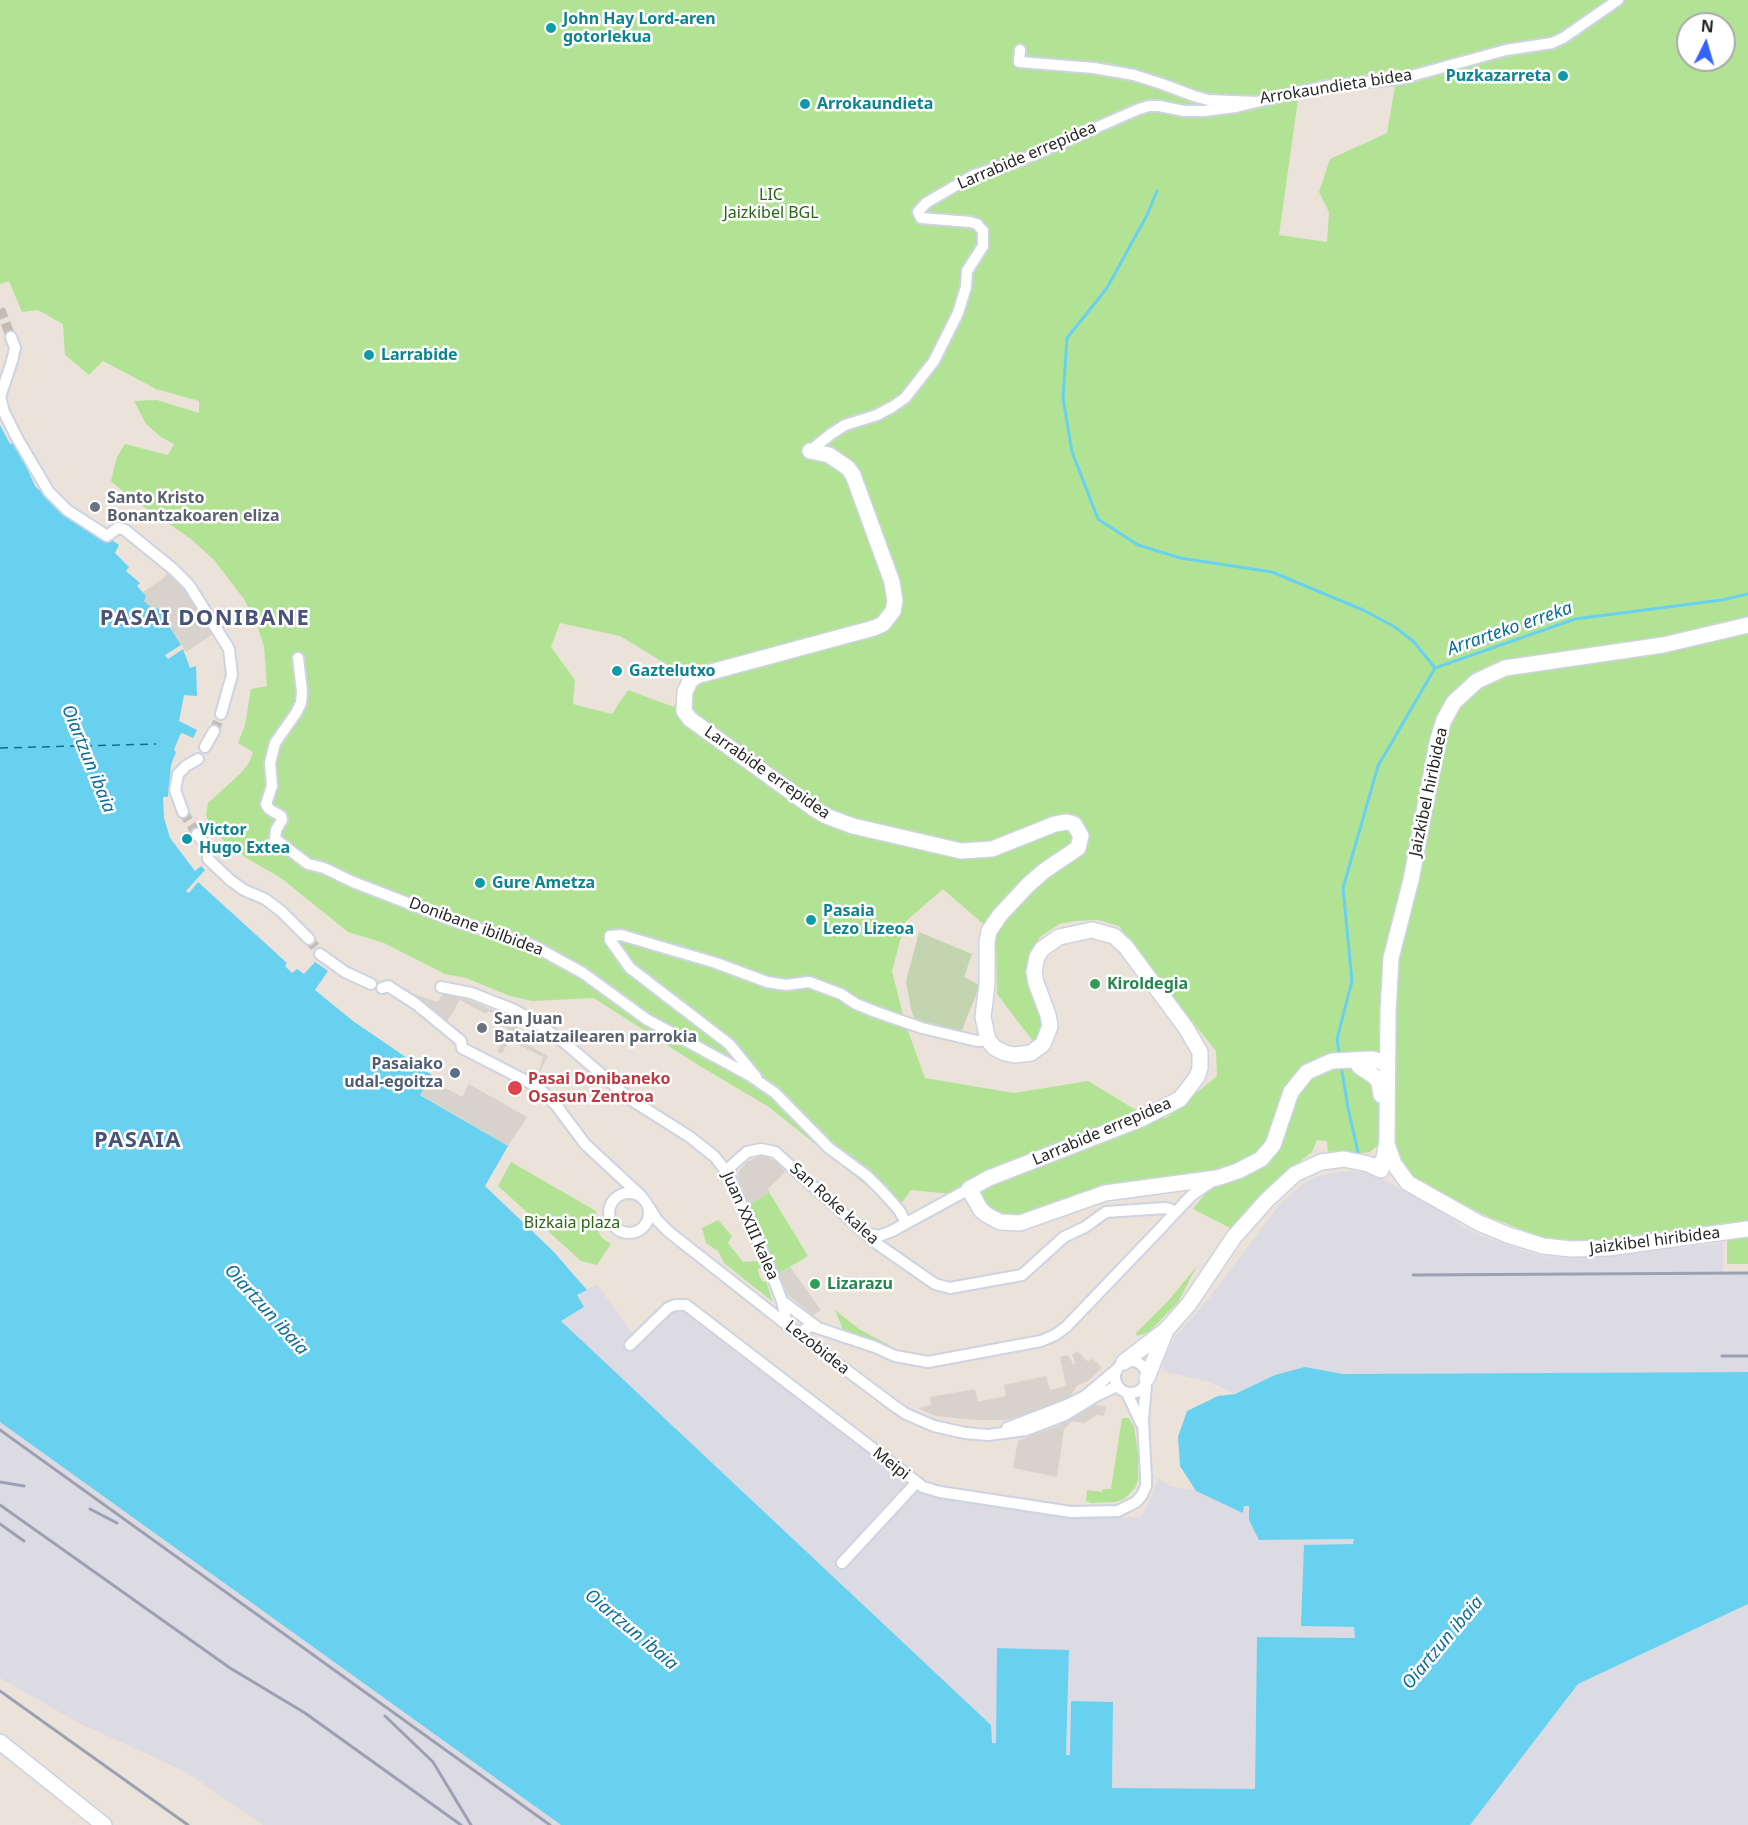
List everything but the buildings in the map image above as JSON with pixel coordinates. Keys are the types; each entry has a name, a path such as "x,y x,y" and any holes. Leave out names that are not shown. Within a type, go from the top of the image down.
{"street":[{"name":"Arrokaundieta bidea","path":"1020,50 1019,62 1094,68 1134,75 1208,99 1256,102 1326,86 1400,79 1506,50 1552,43 1563,38 1618,0"},
{"name":"Larrabide errepidea","path":"810,451 845,425 877,415 905,398 934,361 958,313 966,287 967,271 983,246 983,231 977,224 970,222 921,218 918,212 926,203 974,175 1019,161 1139,109 1159,106 1184,111 1204,111 1256,102"},
{"path":"11,337 15,348 14,355 0,397 4,412 17,438 49,492 67,510 107,536 118,528 125,530 189,585 229,649 232,675 221,714"},
{"name":"Larrabide errepidea","path":"810,451 829,455 853,474 892,582 895,601 893,610 883,624 874,628 696,676 690,681 685,692 684,711 690,719 813,808 826,816 853,826 961,851 993,849 1055,824 1066,822 1074,824 1082,836 1078,848 1028,885 1000,915 989,931 983,1017 988,1040 995,1048 1015,1055 1031,1053 1043,1044 1050,1026 1036,983 1034,972 1037,957 1042,949 1059,937 1092,930 1114,936 1126,947 1200,1052 1200,1068 1188,1090 1180,1099 1167,1107 988,1178 969,1189"},
{"name":"Jaizkibel hiribidea","path":"1384,1053 1391,958 1411,879 1438,739 1448,711 1460,694 1486,675 1505,668 1663,645 1748,625"},
{"name":"Donibane ibilbidea","path":"298,658 302,691 300,703 296,713 275,743 270,763 272,786 266,804 269,809 281,816 282,820 276,830 275,839 288,850 315,866 454,921 532,945 583,973 653,1023 760,1082 775,1093 829,1148 867,1176 899,1210 906,1223"},
{"path":"205,747 214,731"},
{"path":"183,812 175,790 178,774 198,759"},
{"path":"197,834 208,849 208,859 230,880 244,890 266,899 309,939"},
{"path":"760,1082 729,1044 630,968 610,940 610,936 614,934 629,937 716,963 767,982 786,985 809,982 841,994 856,1004 922,1028 977,1041 988,1040"},
{"path":"320,954 345,972 376,986 388,986 416,1004 461,1041 462,1048 530,1082 545,1093 585,1144 640,1196 649,1208 649,1219 642,1229"},
{"name":"Juan XXIII kalea","path":"441,987 471,993 512,1009 534,1021 598,1071 630,1100 704,1147 723,1165 783,1301 787,1325"},
{"path":"805,1339 803,1334 807,1327 819,1329 895,1356 928,1362 1041,1341 1055,1335 1066,1327 1171,1214 1199,1190 1261,1159 1277,1137 1287,1100 1295,1085 1315,1067 1341,1060 1361,1062 1375,1054 1384,1053 1384,1093 1380,1137 1372,1165"},
{"path":"1361,1062 1375,1077 1384,1093"},
{"name":"Jaizkibel hiribidea","path":"1384,1093 1387,1142 1394,1164 1408,1183 1492,1229 1524,1241 1556,1248 1608,1248 1748,1229"},
{"name":"Jaizkibel hiribidea","path":"1372,1165 1377,1166 1383,1163 1387,1142"},
{"name":"San Roke kalea","path":"729,1175 731,1166 747,1152 760,1149 771,1150 780,1155 862,1232 935,1284 956,1288 1022,1275 1064,1237 1085,1227 1106,1212 1167,1208 1171,1214"},
{"path":"1166,1330 1146,1381 1138,1392 1127,1393 1117,1386 1114,1378 1120,1366 1166,1330 1189,1304 1234,1237 1267,1200 1295,1174 1310,1166 1331,1160 1350,1160 1372,1165 1408,1183"},
{"path":"862,1232 879,1236 969,1189 984,1213 1000,1222 1020,1223 1105,1193 1217,1179"},
{"path":"640,1196 629,1193 618,1196 610,1205 609,1215 612,1224 620,1231 630,1234 642,1229 656,1228 669,1232"},
{"name":"Lezobidea","path":"649,1208 669,1232 805,1339 906,1414 934,1426 980,1434 1005,1434 1040,1426 1117,1386"},
{"name":"Juan XXIII kalea","path":"770,1311 780,1311 783,1301"},
{"name":"Juan XXIII kalea","path":"783,1301 819,1329"},
{"name":"Meipi","path":"630,1345 668,1308 678,1304 689,1307 916,1483 940,1492 1071,1512 1118,1511 1136,1502 1146,1486 1143,1432 1146,1381"},
{"path":"1120,1366 1135,1361 1144,1367 1146,1381"},
{"name":"Lezobidea","path":"980,1434 1031,1421 1067,1405 1085,1396 1120,1366"},
{"name":"Meipi","path":"1127,1393 1143,1432"},
{"path":"842,1563 916,1483"},
{"path":"0,1742 104,1825"}],"shaded area":[{"path":"172,569 216,632 186,652 158,608 153,609 144,601 143,592"},
{"path":"444,992 460,996 518,1021 513,1036 548,1056 538,1075 543,1057 509,1040 502,1054 497,1051 509,1030 503,1026 506,1020 489,1011 486,1014 460,1000 447,1022 409,995 411,993 438,1002"},
{"path":"429,1079 462,1097 469,1084 527,1117 508,1146 420,1094"},
{"path":"759,1156 776,1162 785,1172 768,1189 769,1192 749,1205 738,1176 739,1171 747,1162"},
{"path":"1353,1171 1373,1175 1392,1184 1482,1236 1537,1255 1558,1258 1603,1257 1723,1243 1723,1272 1748,1272 1748,1372 1343,1374 1305,1367 1257,1383 1235,1394 1210,1382 1162,1371 1166,1354 1175,1337 1209,1298 1281,1203 1315,1177"},
{"path":"790,1267 821,1310 813,1315 788,1295 778,1274"},
{"path":"597,1284 639,1343 669,1313 676,1309 685,1311 920,1493 1082,1518 1141,1517 1151,1499 1158,1478 1170,1486 1196,1491 1243,1512 1244,1505 1250,1506 1259,1540 1354,1539 1354,1544 1301,1626 1355,1627 1355,1638 1257,1637 1255,1789 1112,1788 1113,1703 1070,1755 1065,1755 1069,1651 998,1648 996,1744 991,1744 991,1725 561,1321 584,1307 577,1295"},
{"path":"1077,1351 1087,1361 1093,1359 1102,1368 1088,1381 1078,1385 1070,1396 1053,1408 1005,1420 976,1420 936,1416 917,1408 931,1405 930,1397 975,1389 978,1402 1006,1396 1004,1385 1046,1376 1050,1390 1066,1386 1060,1357 1068,1355 1073,1364 1076,1363 1072,1355"},
{"path":"1094,1404 1106,1407 1104,1416 1097,1415 1084,1423 1072,1421 1064,1429 1057,1477 1013,1468 1018,1441 1060,1425"},
{"path":"0,1422 561,1825 263,1825 186,1772 77,1722 0,1678"},
{"path":"1748,1604 1748,1825 1470,1825 1578,1684"}],"green space":[{"name":"LIC Jaizkibel BGL","path":"0,0 1748,0 1748,1264 1727,1264 1727,1228 1572,1243 1541,1237 1489,1217 1418,1181 1406,1170 1392,1141 1389,1055 1363,1059 1381,1089 1379,1144 1370,1152 1328,1153 1327,1141 1317,1140 1312,1152 1282,1176 1232,1229 1193,1209 1217,1179 1112,1191 1027,1221 994,1219 973,1196 911,1190 895,1212 876,1193 769,1107 698,1065 594,998 532,1001 510,996 466,978 445,974 384,943 348,932 281,878 227,844 211,827 206,815 208,803 241,773 249,763 253,752 238,743 245,725 251,689 267,686 264,646 244,599 214,560 191,539 127,495 111,481 117,457 125,444 168,455 174,444 161,437 146,424 134,401 157,400 199,413 199,401 156,389 103,361 89,375 65,355 63,324 38,310 22,312 9,281 0,284","holes":["1398,69 1387,133 1330,159 1319,192 1329,212 1327,242 1279,235 1298,99 1253,105 1244,104 1354,77","560,623 620,636 671,667 696,667 674,707 628,690 612,714 573,704 575,680 551,647","943,889 996,935 997,994 1035,1044 1042,1029 1042,1018 1027,979 1030,954 1040,937 1059,924 1098,920 1119,926 1155,976 1216,1051 1217,1076 1166,1118 1136,1110 1088,1081 1014,1093 925,1078 905,1023 892,971 905,922"]},
{"path":"919,932 972,954 964,977 980,985 960,1035 914,1018 906,981"},
{"name":"Bizkaia plaza","path":"511,1162 596,1211 597,1229 602,1238 611,1244 597,1265 581,1261 498,1186"},
{"path":"769,1192 808,1256 778,1274 749,1205"},
{"path":"718,1220 732,1236 728,1243 743,1262 758,1261 761,1267 758,1269 759,1275 763,1282 766,1281 773,1302 724,1263 718,1251 706,1243 702,1228"},
{"path":"1197,1266 1178,1302 1149,1332 1137,1336 1136,1333 1168,1301"},
{"path":"835,1310 859,1329 896,1349 844,1332"},
{"path":"1122,1418 1129,1418 1134,1427 1138,1453 1138,1480 1135,1488 1124,1499 1115,1502 1091,1503 1086,1501 1087,1490 1102,1492 1103,1489 1111,1489"}],"water":[{"name":"Oiartzun ibaia","path":"0,425 10,444 15,442 35,486 59,510 106,542 109,538 119,545 115,553 129,567 126,571 140,583 137,586 146,596 144,601 153,609 158,608 181,645 165,655 168,659 183,649 190,668 196,666 197,696 184,695 179,721 197,730 193,738 182,733 180,735 171,765 168,797 163,797 164,818 170,838 195,871 201,866 205,870 186,891 189,893 198,882 287,963 285,966 292,973 297,969 304,974 315,962 328,971 315,990 353,1021 432,1075 420,1095 508,1146 485,1186 554,1252 587,1290 577,1295 584,1307 561,1321 991,1725 992,1743 996,1743 997,1648 1069,1650 1066,1755 1070,1755 1071,1701 1113,1702 1112,1788 1255,1789 1257,1637 1355,1638 1354,1627 1301,1626 1304,1545 1353,1544 1354,1539 1259,1540 1249,1520 1249,1506 1244,1506 1243,1513 1196,1491 1180,1466 1178,1437 1187,1411 1218,1396 1235,1394 1275,1375 1305,1367 1343,1374 1748,1372 1748,1604 1578,1684 1470,1825 561,1825 0,1422"}],"waterway":[{"path":"1157,191 1147,215 1107,288 1067,338 1063,398 1072,452 1098,519 1138,545 1180,558 1272,572 1363,610 1395,627 1414,642 1435,668"},
{"name":"Arrarteko erreka","path":"1339,1053 1337,1039 1352,981 1343,888 1378,766 1435,668 1575,619 1722,600 1748,594"},
{"name":"Arrarteko erreka","path":"1342,1071 1358,1152"}],"ferry route":[{"path":"0,748 156,744"}],"tunnel":[{"path":"0,309 11,337"},
{"path":"214,731 221,714"},
{"path":"183,812 197,834"},
{"path":"309,939 320,954"}],"railway":[{"path":"1413,1275 1748,1273"},
{"path":"1722,1356 1748,1356"},
{"path":"0,1430 550,1825"},
{"path":"0,1482 24,1486"},
{"path":"0,1505 230,1668 305,1713 461,1825"},
{"path":"90,1509 117,1523"},
{"path":"0,1524 24,1541"},
{"path":"0,1691 188,1825"},
{"path":"385,1716 433,1762 471,1825"}],"place":[{"name":"John Hay Lord-aren gotorlekua","path":"551,28"},
{"name":"Puzkazarreta","path":"1563,76"},
{"name":"Arrokaundieta","path":"805,104"},
{"name":"Larrabide","path":"369,355"},
{"name":"Santo Kristo Bonantzakoaren eliza","path":"95,507"},
{"name":"Gaztelutxo","path":"617,671"},
{"name":"Victor Hugo Extea","path":"187,839"},
{"name":"Gure Ametza","path":"480,883"},
{"name":"Pasaia Lezo Lizeoa","path":"811,920"},
{"name":"Kiroldegia","path":"1095,984"},
{"name":"San Juan Bataiatzailearen parrokia","path":"482,1028"},
{"name":"Pasaiako udal-egoitza","path":"455,1073"},
{"name":"Pasai Donibaneko Osasun Zentroa","path":"515,1088"},
{"name":"Lizarazu","path":"815,1284"}],"district":[{"name":"PASAI DONIBANE","path":"205,619"},
{"name":"PASAIA","path":"138,1141"}]}
